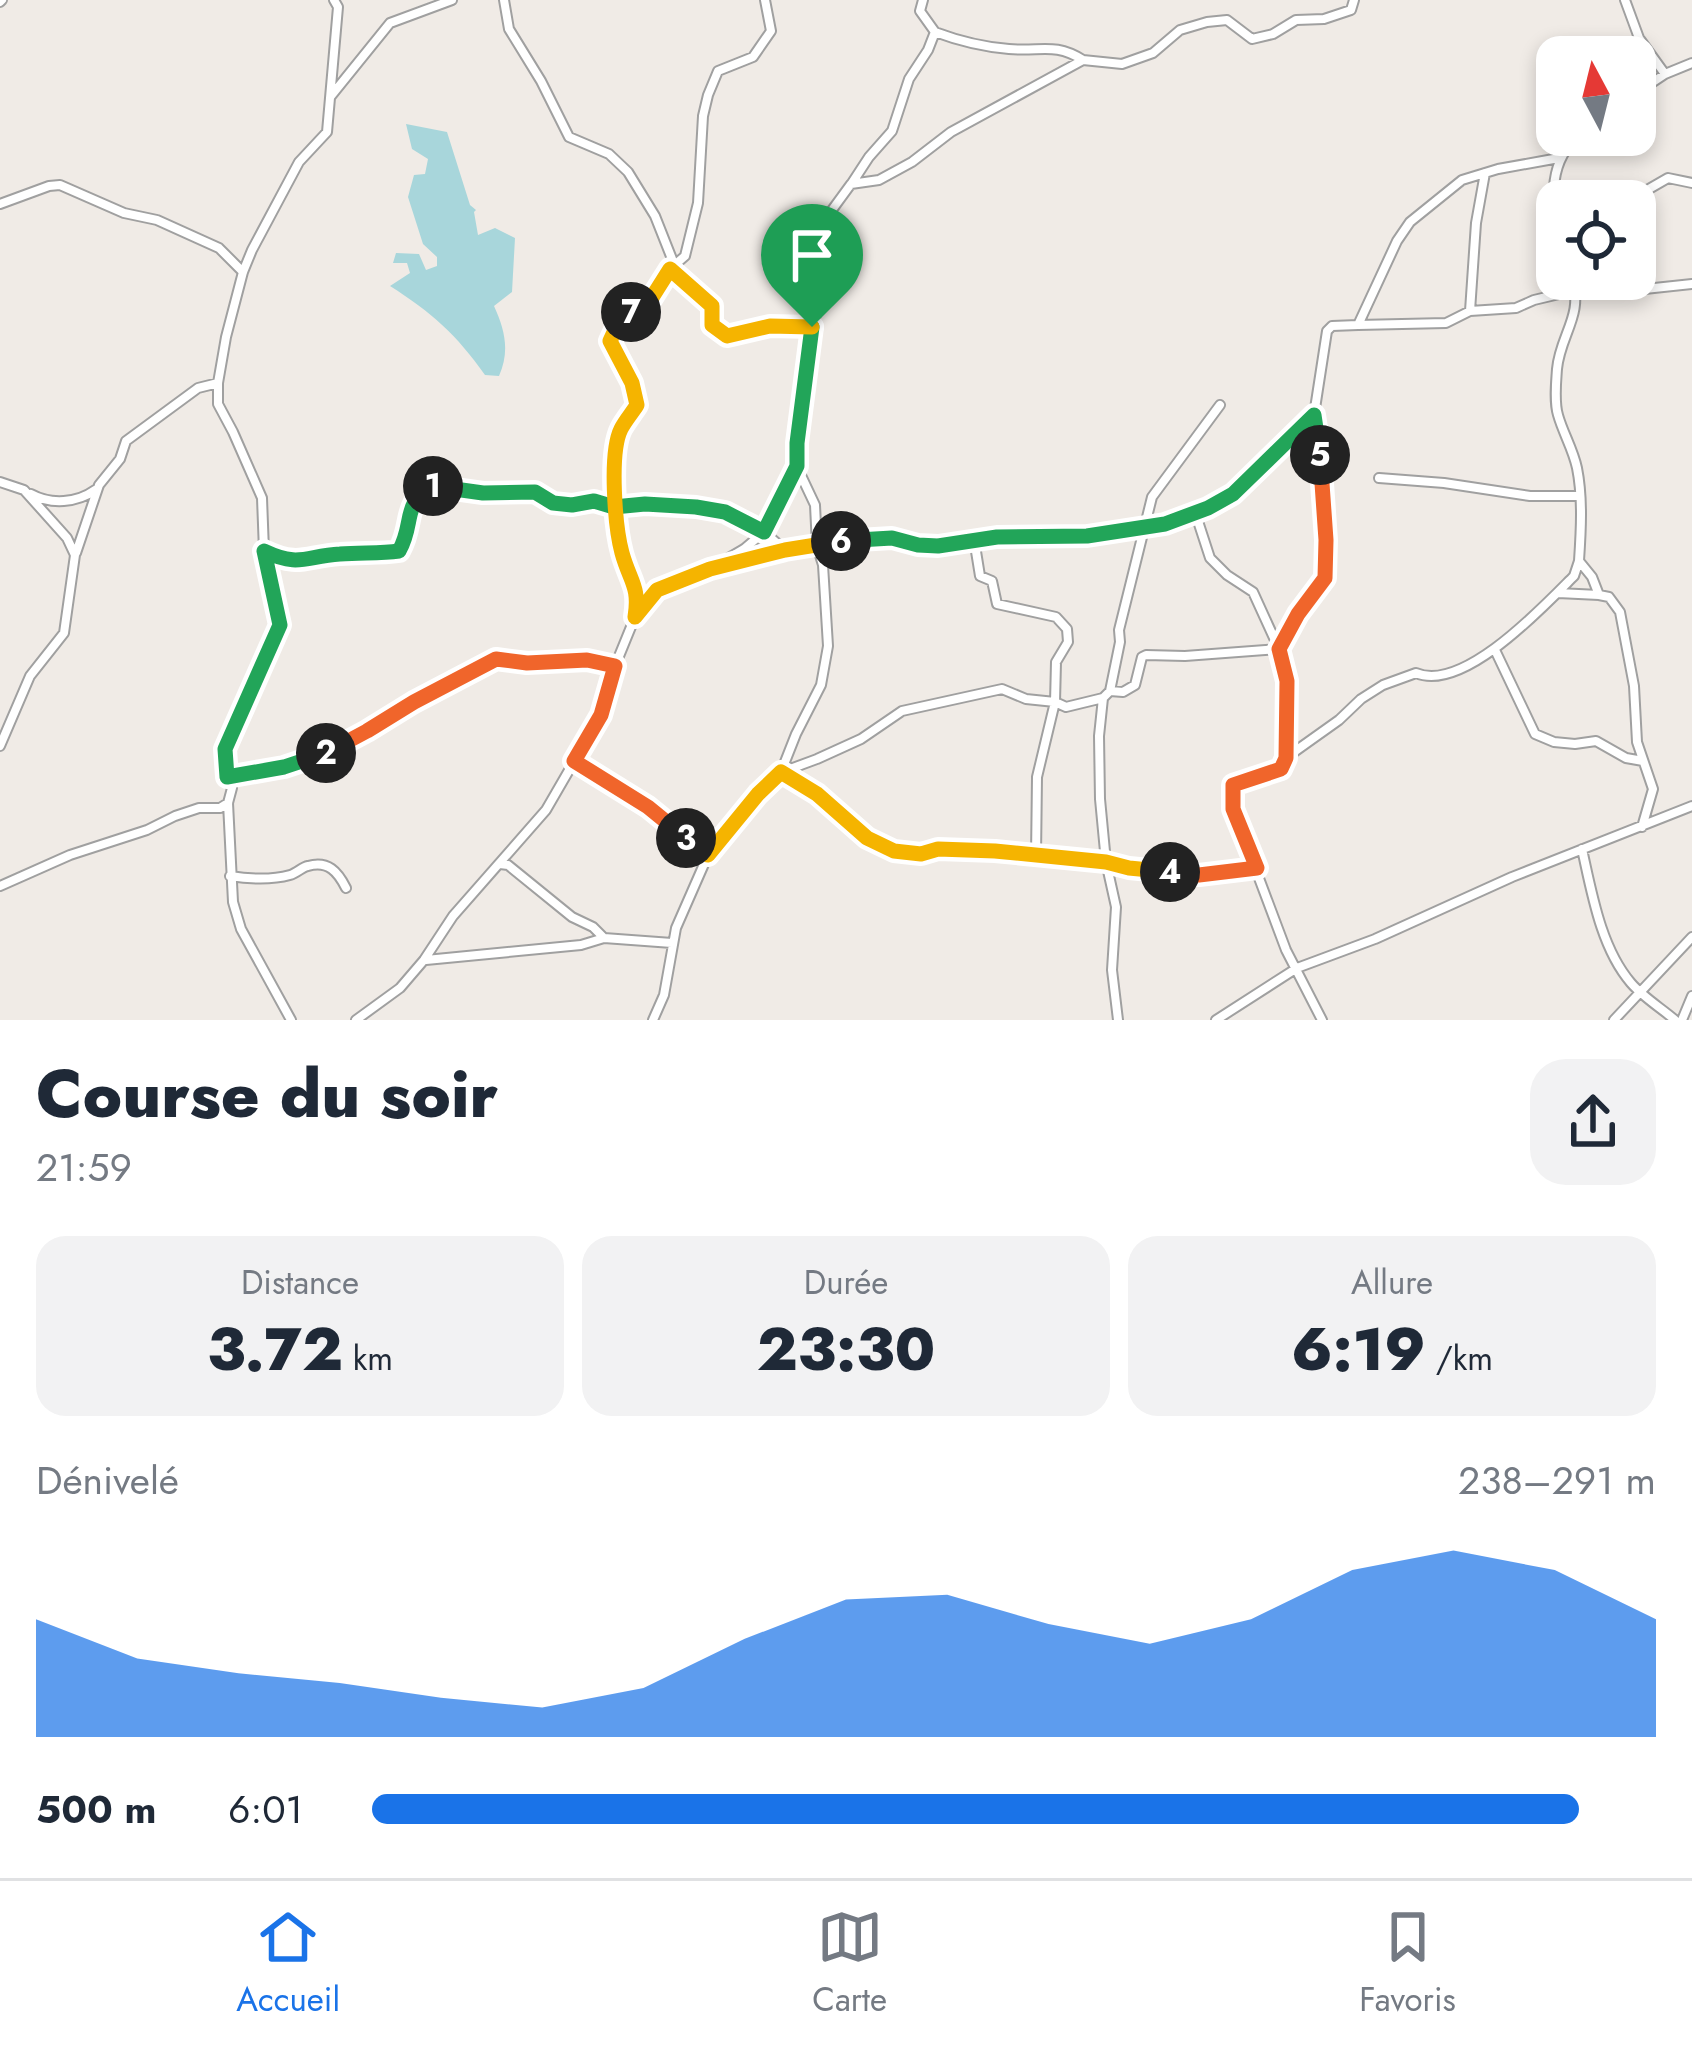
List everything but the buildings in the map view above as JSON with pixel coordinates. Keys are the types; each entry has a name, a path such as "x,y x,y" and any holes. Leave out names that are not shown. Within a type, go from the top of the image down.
{"street":[{"path":"291,1020 241,929 232,902 228,803 232,788 225,749 280,625 264,551 262,499 218,404 218,383 243,272 299,162 327,132 338,7 334,0"},
{"path":"331,96 390,22 452,0"},
{"path":"356,1020 400,988 453,916 546,810 601,715 639,593 627,571 614,507 618,433 637,405 632,383 610,341 622,315 646,307 674,264 655,216 628,172 609,154 569,137 509,29 504,0"},
{"path":"670,269 685,256 698,202 708,95 718,70 753,57 770,31 765,0"},
{"path":"922,0 920,11 935,32 962,42 1011,50 1065,49 1083,60 1122,64 1153,53 1180,30 1208,22 1227,20 1252,39 1273,34 1296,20 1324,19 1351,10 1354,0"},
{"path":"1625,0 1639,38 1665,74"},
{"path":"781,772 821,685 829,646 815,505 797,466 812,327 820,302 820,249 832,210 892,131 909,79 935,32"},
{"path":"851,184 879,180 951,132 1083,60"},
{"path":"1656,80 1692,63"},
{"path":"1358,325 1396,241 1410,222 1462,180 1559,158 1554,180"},
{"path":"1470,311 1485,173"},
{"path":"1656,185 1668,178 1692,183"},
{"path":"0,204 61,185 219,248 243,272"},
{"path":"670,269 712,306 712,325 727,336 770,326 812,327"},
{"path":"1656,288 1692,284"},
{"path":"1279,649 1325,578 1322,463 1314,415 1327,331 1332,326 1446,322 1470,311 1516,308 1536,300"},
{"path":"1286,758 1383,685 1416,673 1428,678 1442,674 1496,650 1574,576 1579,561 1580,496 1574,455 1556,412 1557,363 1576,300"},
{"path":"0,482 38,499 61,502 93,494 120,459 126,441 198,388 218,383"},
{"path":"1118,1020 1112,970 1116,907 1100,799 1106,694 1152,497 1220,405"},
{"path":"635,617 657,590 710,569 785,550 851,539 892,538 938,546 974,539 1144,530 1233,494 1314,415"},
{"path":"710,569 764,532 797,466"},
{"path":"1379,478 1507,494 1580,496"},
{"path":"1,744 30,676 64,633 75,555 99,485"},
{"path":"264,551 286,561 399,551 407,536 412,503 436,485 483,493 535,492 553,503 572,505 594,501 614,507 645,504 725,512 764,532 785,550"},
{"path":"24,490 67,538 75,555"},
{"path":"1195,512 1210,558 1253,592 1279,649 1287,681 1286,758 1281,769 1233,785 1233,809 1286,950 1322,1020"},
{"path":"974,539 980,576 992,581 997,604 1056,617 1067,629 1068,642 1056,662 1054,702 1037,777 1036,856"},
{"path":"1579,561 1599,595"},
{"path":"1557,593 1610,597 1620,612 1634,686 1637,742 1653,789 1642,827"},
{"path":"652,1020 664,995 671,943 708,855 781,772 860,739 902,711 1002,688 1026,699 1066,707 1082,705 1135,685 1142,656 1279,649"},
{"path":"1496,650 1535,734 1575,745 1596,741 1627,758 1644,761"},
{"path":"227,777 284,767 326,753 496,659 527,663 587,660 615,666"},
{"path":"574,761 648,807 708,855"},
{"path":"781,772 817,794 867,838 894,851 995,851 1199,875 1257,868"},
{"path":"0,886 175,816 228,803"},
{"path":"1216,1020 1297,968 1692,806"},
{"path":"1582,849 1594,904 1631,983 1679,1020 1692,1001"},
{"path":"230,876 291,874 325,864 339,873 346,888"},
{"path":"499,864 508,865 604,938"},
{"path":"1614,1020 1692,937"},
{"path":"424,960 580,945 604,938 671,943"}],"water":[{"path":"406,124 447,132 470,205 476,210 478,235 495,228 515,238 512,292 494,306 505,341 499,376 485,375 442,325 390,286 410,273 407,263 393,263 396,253 419,254 426,270 437,266 437,257 423,244 408,197 414,175 425,174 428,159 412,149"}],"route":[{"path":"812,327 770,326 727,336 712,325 712,306 670,269 646,307 622,315 610,341 632,383 637,405 618,433 614,507 627,571 639,593 635,617 657,590 710,569 785,550 851,539 892,538 938,546 997,537 1087,536 1165,524 1233,494 1314,415 1322,463 1325,578 1279,649 1287,681 1286,758 1281,769 1233,785 1233,809 1257,868 1199,875 995,851 894,851 867,838 817,794 781,772 708,855 648,807 574,761 601,715 615,666 587,660 527,663 496,659 326,753 284,767 227,777 225,749 280,625 264,551 286,561 302,561 399,551 407,536 412,503 436,485 483,493 535,492 553,503 572,505 594,501 614,507 696,507 725,512 764,532 797,466 812,327"}]}
